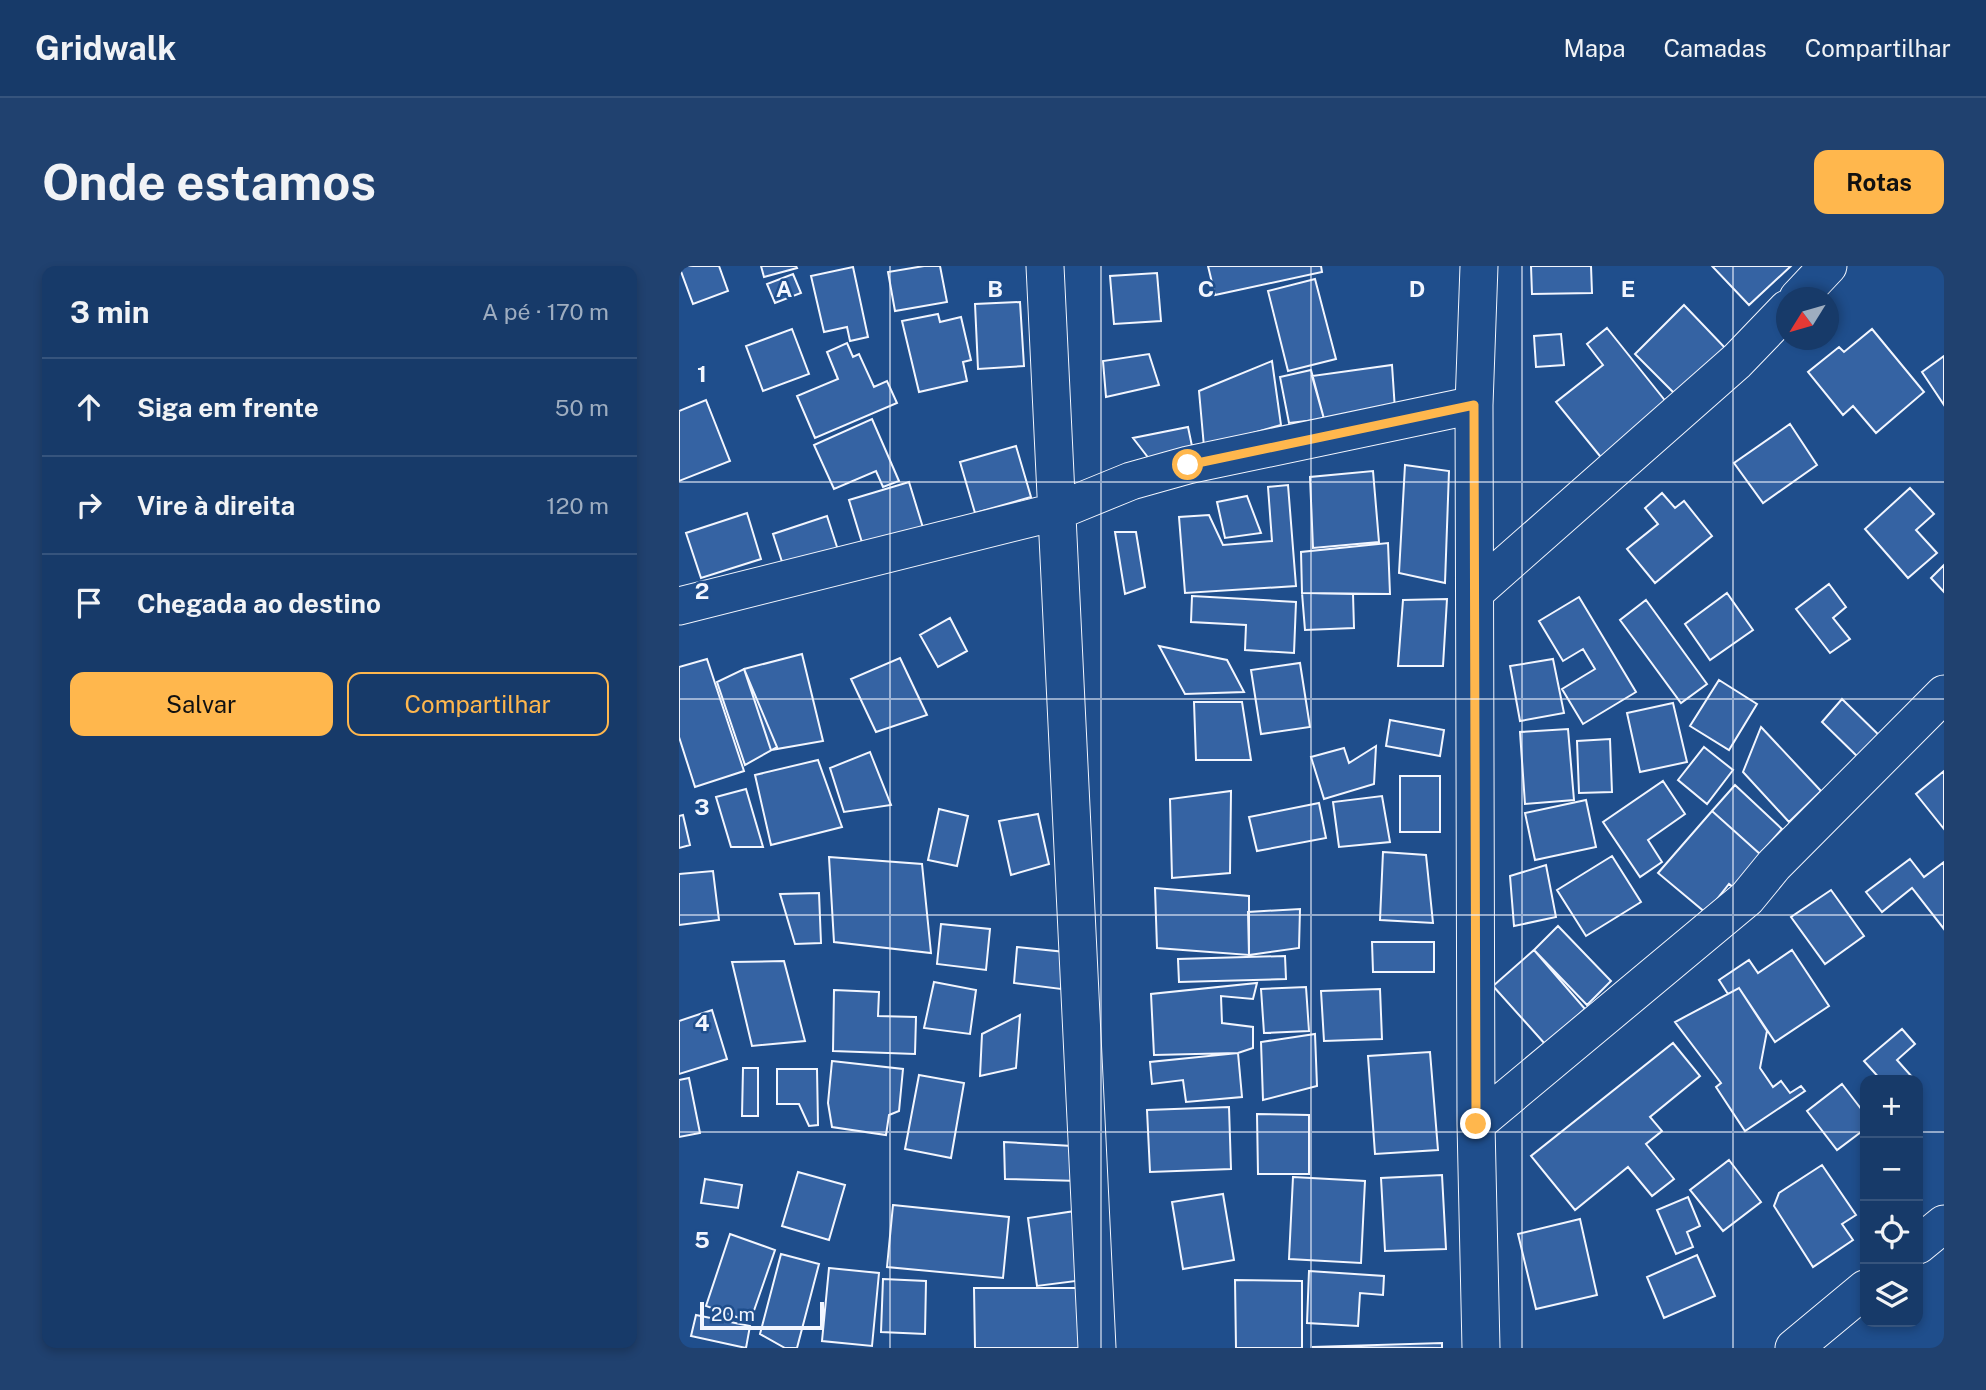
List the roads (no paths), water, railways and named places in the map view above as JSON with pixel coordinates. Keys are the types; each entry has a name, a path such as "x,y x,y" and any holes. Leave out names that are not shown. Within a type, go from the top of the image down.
{"street":[{"path":"1045,266 1097,1348"},
{"path":"1479,266 1474,405 1476,1124 1481,1348"},
{"path":"1808,287 1828,266"},
{"path":"1475,592 1737,361 1776,320"},
{"path":"679,606 1055,512 1131,481 1188,465 1474,405"},
{"path":"1476,1124 1747,898 1774,865 1944,694"},
{"path":"1923,1241 1944,1223"},
{"path":"1794,1348 1860,1293"}]}
